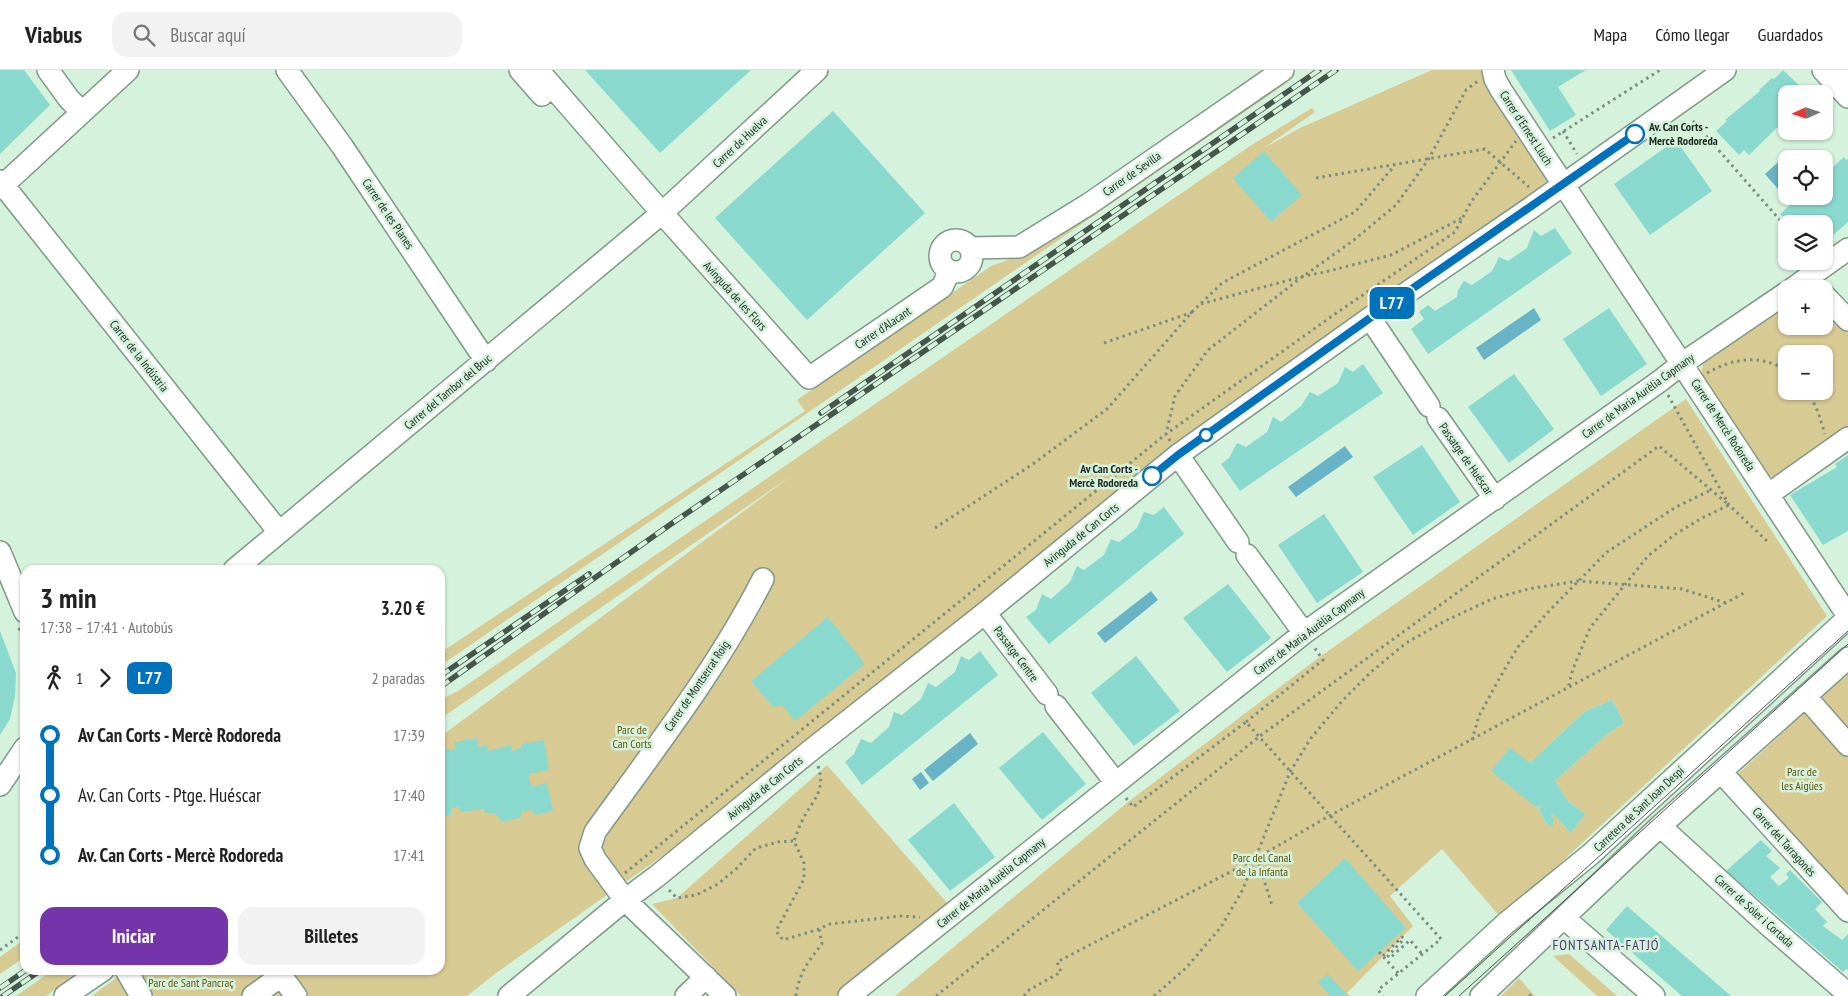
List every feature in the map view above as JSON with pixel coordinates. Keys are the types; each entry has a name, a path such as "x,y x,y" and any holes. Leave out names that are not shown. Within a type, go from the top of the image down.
{"street":[{"path":"48,70 82,112"},
{"path":"1,185 128,70"},
{"name":"Carrer de les Planes","path":"287,70 342,146 486,361"},
{"name":"Avinguda de les Flors","path":"520,70 635,200 662,213"},
{"name":"Avinguda de les Flors","path":"538,70 809,378"},
{"name":"Carrer de Huelva","path":"662,213 817,70"},
{"name":"Carrer de Sevilla","path":"949,272 940,260 941,248 948,242 958,240 970,248 1020,247 1089,204 1282,70"},
{"name":"Avinguda de Can Corts","path":"509,996 625,900 985,613 1178,455 1370,318 1543,199 1725,70"},
{"path":"1823,70 1848,97"},
{"name":"Carrer d'Ernest Lluch","path":"1486,75 1495,79 1564,184"},
{"name":"Carrer de Mercè Rodoreda","path":"1564,184 1848,617"},
{"name":"Carrer de la Indústria","path":"1,185 279,532"},
{"name":"Carrer del Tambor del Bruc","path":"240,565 662,213"},
{"path":"1812,280 1848,249"},
{"name":"Carrer d'Alacant","path":"809,378 942,287 949,272"},
{"name":"Carrer de Maria Aurèlia Capmany","path":"849,996 1304,633 1495,499 1683,363 1778,298"},
{"path":"1833,304 1848,320"},
{"name":"Passatge de Huéscar","path":"1370,318 1495,499"},
{"path":"1768,494 1840,444"},
{"path":"1178,455 1304,633"},
{"path":"0,552 20,600"},
{"name":"Carrer de Montserrat Roig","path":"725,996 625,900 595,859 590,848 595,832 690,699 742,619 763,579"},
{"name":"Passatge Centre","path":"985,613 1116,783"},
{"name":"Carretera de Sant Joan Despí","path":"1427,996 1504,924 1591,854 1848,617"},
{"path":"1481,996 1660,826 1848,658"},
{"path":"1806,696 1848,747 1846,754 1848,758"},
{"path":"0,785 20,755"},
{"name":"Carrer del Tarragonès","path":"1721,772 1848,911"},
{"name":"Carrer de Soler i Cortada","path":"1660,826 1766,923 1848,994"},
{"path":"1564,918 1654,996"},
{"path":"65,996 96,975"},
{"path":"129,975 141,996"},
{"path":"253,996 277,975"},
{"path":"280,975 296,996"},
{"path":"686,996 706,977"}],"path":[{"path":"1550,140 1660,70"},
{"path":"1166,434 1174,396 1208,350 1354,240 1396,205 1428,160 1466,90 1486,75"},
{"path":"1693,121 1778,218"},
{"path":"1563,132 1586,168"},
{"path":"619,878 1166,434 1335,314 1455,232 1471,202 1499,162 1518,140"},
{"path":"1316,178 1486,149 1543,199"},
{"path":"935,528 1033,464 1107,409 1193,311 1222,282 1355,212 1396,165"},
{"path":"1200,304 1391,255 1462,218"},
{"path":"1104,343 1193,311"},
{"path":"1694,381 1723,364 1745,359 1765,360 1778,366"},
{"path":"1660,381 1729,505"},
{"path":"1812,400 1818,412 1840,444"},
{"path":"936,996 941,994 1260,736 1659,446 1729,505 1769,543"},
{"path":"1472,740 1479,716 1518,647 1548,612 1607,552 1676,507 1711,490"},
{"path":"1568,688 1573,669 1590,628 1648,556 1674,535 1702,518 1729,505"},
{"path":"1154,996 1186,968 1221,927 1242,892 1290,772 1311,738 1343,700 1371,672 1406,643 1445,621 1492,599 1528,589 1578,581 1682,589 1726,603"},
{"path":"1024,996 1029,990 1061,972 1057,962 1257,858 1329,816 1744,594"},
{"path":"1116,783 1133,808 1246,722 1323,660 1304,633"},
{"path":"1246,722 1441,939 1378,990 1382,996"},
{"path":"810,751 817,763 822,778 820,792 802,820 794,841 804,863 804,878 776,931 783,940 819,930 830,924 900,916 948,917"},
{"path":"664,884 677,898 696,895 718,884 756,848 778,842 794,841"},
{"path":"1257,858 1272,905"},
{"path":"796,996 798,981 811,958 822,944 819,930"},
{"path":"0,950 20,936"},
{"path":"1383,956 1402,937 1404,939 1388,956 1390,958 1410,940 1422,954"},
{"path":"1380,952 1399,974"},
{"path":"1529,996 1533,994"}],"green space":[{"name":"Parc de Can Corts","path":"1432,70 1481,70 1551,184 698,831 496,973 467,996 308,996 293,975 445,975 445,733 791,476 445,716 445,698 458,691 1250,146 1312,108 1315,112 1264,148 1300,128"},
{"path":"1288,73 1291,80 445,663 445,650 805,411 797,400 991,266 1024,254"},
{"path":"1778,310 1778,335 1833,335 1833,316 1848,333 1848,428 1778,478 1766,475 1701,376 1704,358"},
{"name":"Parc del Canal de la Infanta","path":"1686,399 1827,616 1501,918 1442,849 1390,896 1413,926 1347,993 1350,996 895,996 1128,802 1321,656","holes":["1612,700 1624,723 1606,735 1555,781 1568,801 1585,814 1571,833 1553,814 1551,816 1554,819 1553,826 1548,826 1539,811 1541,806 1536,807 1530,763 1584,712"]},
{"name":"Parc de les Aigües","path":"1848,672 1848,894 1736,776"},
{"path":"827,765 948,904 841,996 741,996 652,904 677,898"},
{"path":"20,943 20,960 0,974 0,957"},
{"path":"1569,954 1617,996 1597,996 1553,956"},
{"path":"46,975 75,975 46,996 16,996"},
{"name":"Parc de Sant Pancraç","path":"120,975 274,975 289,996 92,996"},
{"path":"1519,978 1535,996 1501,996"}],"water":[{"path":"1778,162 1778,189 1765,174"},
{"path":"1534,308 1541,320 1484,360 1476,348"},
{"path":"1345,446 1353,457 1296,497 1288,487"},
{"path":"1151,591 1158,600 1105,643 1097,633"},
{"path":"970,733 978,744 933,781 924,770"},
{"path":"921,772 929,783 920,790 912,779"}],"building":[{"path":"0,70 24,70 50,105 0,154"},
{"path":"585,70 751,70 660,153"},
{"path":"1511,70 1586,70 1558,87 1576,115 1550,131"},
{"path":"1783,70 1799,85 1778,85 1778,127 1749,155 1744,150 1739,155 1716,131 1727,121 1725,120 1760,91 1772,78 1774,79"},
{"path":"833,111 925,213 807,320 715,218"},
{"path":"1676,140 1712,191 1650,235 1614,184"},
{"path":"1264,151 1302,195 1271,222 1233,178"},
{"path":"1844,157 1846,160 1848,159 1848,222 1833,235 1833,215 1781,215 1790,205 1833,205 1833,167"},
{"path":"1555,228 1572,253 1428,354 1411,329 1424,319 1419,312 1428,305 1435,311 1457,297 1458,290 1464,281 1472,285 1492,271 1499,257 1508,261 1527,248 1534,230 1541,236"},
{"path":"1609,308 1647,364 1601,396 1563,339"},
{"path":"1363,364 1383,393 1240,491 1221,464 1229,458 1237,443 1246,447 1267,432 1273,417 1281,422 1301,406 1310,392 1318,396 1338,383 1345,367 1353,372"},
{"path":"1514,374 1554,429 1509,463 1468,407"},
{"path":"1422,445 1460,502 1413,535 1373,477"},
{"path":"1848,455 1848,531 1823,545 1790,495 1837,467 1835,464"},
{"path":"1164,507 1184,534 1049,644 1026,617 1036,610 1042,594 1051,599 1070,582 1077,566 1084,570 1104,555 1111,539 1119,542 1137,528 1144,512 1154,515"},
{"path":"1324,514 1363,572 1317,603 1278,545"},
{"path":"1228,584 1271,638 1227,672 1183,618"},
{"path":"828,617 865,664 795,721 782,705 773,707 751,681"},
{"path":"0,631 16,673 15,696 10,719 0,735"},
{"path":"980,651 998,675 862,785 845,762 854,754 861,739 871,743 889,727 894,712 902,715 921,699 928,683 936,687 955,672 961,656 969,660"},
{"path":"1136,656 1180,711 1134,746 1091,693"},
{"path":"1612,700 1624,723 1606,735 1555,781 1568,801 1585,814 1571,833 1553,814 1551,816 1554,819 1553,826 1548,826 1539,811 1541,806 1536,807 1491,771 1510,748 1530,763 1584,712"},
{"path":"1043,732 1086,784 1042,820 999,768"},
{"path":"477,738 478,747 487,745 488,751 511,745 512,751 521,748 521,744 544,740 549,770 529,774 531,787 547,783 553,811 534,815 532,809 522,812 520,818 502,822 495,813 485,813 484,809 461,812 459,807 451,808 451,815 445,816 445,749 455,749 455,742"},
{"path":"954,803 995,857 950,891 908,840"},
{"path":"1761,840 1772,851 1766,856 1780,868 1770,877 1779,886 1789,878 1786,874 1790,870 1822,902 1815,909 1827,922 1823,926 1842,940 1848,934 1848,970 1846,969 1843,972 1726,871"},
{"path":"1345,858 1406,928 1358,971 1297,903"},
{"path":"1627,906 1731,996 1682,996 1606,930"},
{"path":"1328,974 1348,996 1330,996 1318,982"}],"tram line":[{"path":"1445,996 1848,631"},
{"path":"1459,996 1848,644"}],"railway":[{"path":"821,413 1319,70"},
{"path":"445,683 671,524 1336,70"},
{"path":"445,673 589,574"},
{"path":"0,988 20,974"},
{"path":"3,996 34,975"}],"bus line":[{"name":"L77","path":"1152,476 1178,455 1370,318 1635,134"}],"place":[{"name":"Av. Can Corts - Mercè Rodoreda","path":"1635,134"},
{"name":"Av Can Corts - Mercè Rodoreda","path":"1152,476"}],"district":[{"name":"FONTSANTA-FATJÓ","path":"1606,945"}]}
